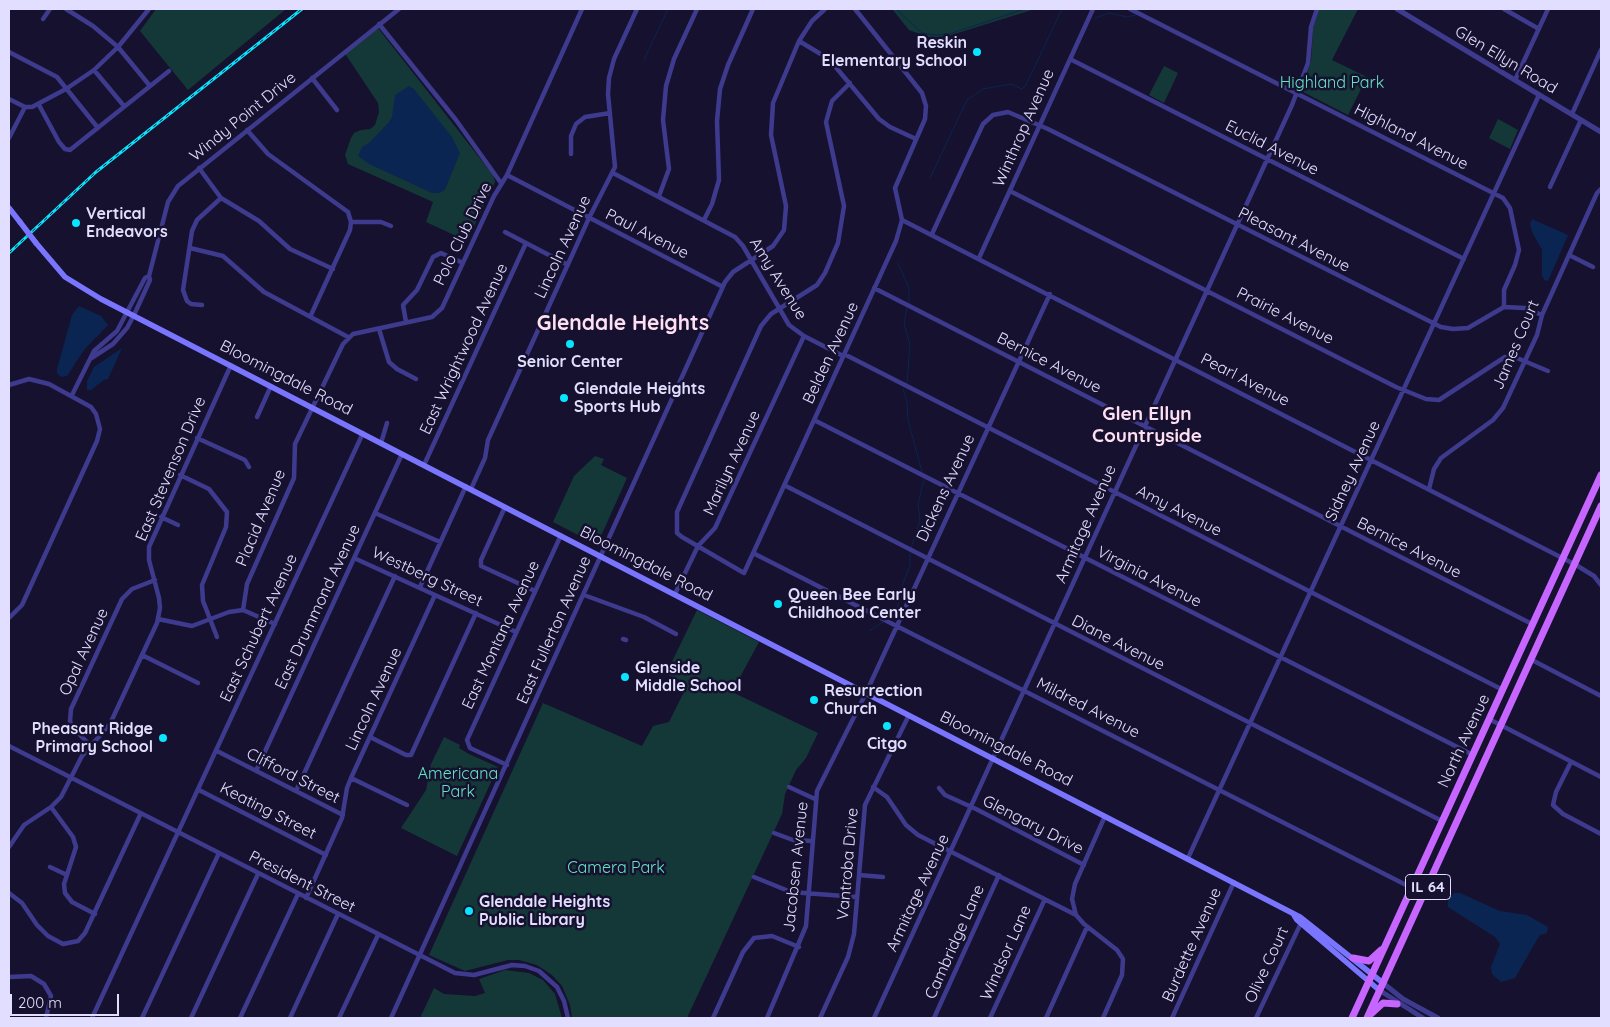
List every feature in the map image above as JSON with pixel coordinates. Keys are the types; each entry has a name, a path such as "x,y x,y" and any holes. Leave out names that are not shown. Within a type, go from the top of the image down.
{"main road":[{"name":"Bloomingdale Road","path":"9,208 50,261 68,279 312,408 1234,882 1308,922 1353,958 1370,978"},
{"name":"North Avenue","path":"1352,1018 1601,476"},
{"name":"North Avenue","path":"1367,1018 1576,565 1601,506"},
{"name":"Bloomingdale Road","path":"1294,915 1301,923 1381,987"},
{"path":"1353,958 1369,961 1385,946"},
{"path":"1367,1018 1379,1005 1397,1004"}],"street":[{"path":"43,19 50,9"},
{"path":"66,9 93,26 118,47 150,86"},
{"path":"9,99 25,107 39,105 66,89 94,70 118,47 148,10 142,9"},
{"name":"Windy Point Drive","path":"131,314 150,280 149,276 168,202 178,186 399,9"},
{"name":"Polo Club Drive","path":"348,337 437,314 442,308 506,175 582,9"},
{"name":"Lincoln Avenue","path":"420,587 440,542 485,458 488,440 589,218 613,173 616,164 608,94 610,72 637,9"},
{"path":"659,196 669,169 663,120 666,86 674,59 697,9"},
{"path":"704,220 712,204 719,180 716,121 720,89 753,9"},
{"name":"East Fullerton Avenue","path":"391,1018 723,287 731,274 752,261 776,242 786,225 786,206 771,134 771,115 775,93 799,40 812,21 825,9"},
{"name":"Belden Avenue","path":"698,546 744,573 896,241 902,220 895,188 926,115 924,99 916,85 855,9"},
{"name":"Winthrop Avenue","path":"979,258 1093,9"},
{"name":"Highland Avenue","path":"1130,9 1503,198 1510,208 1518,244 1517,260 1504,290 1504,306"},
{"name":"Armitage Avenue","path":"874,1018 1297,93 1308,63 1311,27 1317,9"},
{"name":"Glen Ellyn Road","path":"1397,9 1601,132"},
{"path":"1504,9 1539,29"},
{"path":"1516,80 1548,9"},
{"path":"379,24 459,125 501,183"},
{"path":"799,40 829,59 879,119 890,127 916,139"},
{"path":"1572,114 1601,50"},
{"path":"9,52 57,77 98,128"},
{"name":"Euclid Avenue","path":"1070,59 1464,259"},
{"path":"94,70 124,106"},
{"path":"39,105 59,142 65,149 70,150 169,71"},
{"path":"312,78 337,110"},
{"path":"698,546 677,533 678,506 761,326 769,316 806,293 819,282 838,243 844,206 826,122 832,102 850,83"},
{"name":"Sidney Avenue","path":"1188,858 1539,95"},
{"path":"9,138 25,107"},
{"name":"Pleasant Avenue","path":"932,234 987,119 999,113 1008,112 1040,126 1434,324 1453,330 1468,328 1504,306"},
{"path":"572,154 571,136 576,124 585,116 610,113"},
{"path":"1550,187 1581,120"},
{"path":"247,130 268,154 345,208 351,222 347,239 311,315"},
{"path":"199,168 221,198 260,220 290,249 333,269"},
{"name":"Amy Avenue","path":"613,173 735,237 752,261 789,325 804,336 988,427 1503,690"},
{"name":"Paul Avenue","path":"506,175 723,287"},
{"name":"James Court","path":"1429,489 1434,469 1441,458 1499,414 1537,335 1542,315 1597,193 1601,189"},
{"name":"Prairie Avenue","path":"1010,192 1426,400 1439,400 1505,357 1525,360 1548,371"},
{"path":"202,305 191,304 184,296 183,283 196,220 221,198"},
{"name":"Pearl Avenue","path":"902,220 1563,558 1594,576 1601,585"},
{"path":"351,222 381,222 391,226"},
{"path":"505,232 568,265"},
{"name":"East Wrightwood Avenue","path":"424,465 526,243"},
{"path":"190,248 226,257 257,287 348,337 312,408"},
{"path":"406,322 403,305 417,290 433,257 441,253 463,263"},
{"path":"1569,255 1593,267"},
{"name":"Windy Point Drive","path":"131,314 142,285 149,276"},
{"path":"142,285 147,288"},
{"name":"Bernice Avenue","path":"874,288 1532,624"},
{"name":"Dickens Avenue","path":"866,693 1050,294"},
{"path":"1504,306 1525,308 1542,315"},
{"path":"72,395 94,350 117,331 131,314"},
{"path":"379,329 389,362 397,369 416,378"},
{"name":"Marilyn Avenue","path":"675,594 698,546 715,528 804,336"},
{"name":"East Stevenson Drive","path":"9,847 24,825 51,807 61,797 82,756 110,724 142,655 158,619 160,598 149,560 149,547 231,365"},
{"path":"9,385 19,381 37,380 72,395 86,402 95,412 99,426 98,436 22,605 9,618"},
{"path":"257,417 271,386"},
{"name":"Placid Avenue","path":"243,610 247,584 294,478 294,449 312,408"},
{"name":"Virginia Avenue","path":"814,420 1473,755"},
{"path":"381,443 387,423"},
{"name":"East Schubert Avenue","path":"92,1018 217,751 362,433"},
{"path":"197,438 245,460 249,467"},
{"name":"East Drummond Avenue","path":"256,771 402,454"},
{"path":"180,475 209,489 228,512 226,527 202,585 203,601 217,637"},
{"name":"Diane Avenue","path":"784,486 1442,821"},
{"path":"505,507 481,560 481,566 535,591"},
{"path":"375,513 440,542"},
{"path":"161,517 178,525"},
{"name":"East Montana Avenue","path":"507,765 467,745 467,740 561,536"},
{"name":"Mildred Avenue","path":"753,553 1412,888"},
{"name":"Westberg Street","path":"354,558 516,632"},
{"path":"296,791 395,576"},
{"name":"Opal Avenue","path":"91,746 72,727 70,721 71,709 122,599 132,589 155,580"},
{"name":"Lincoln Avenue","path":"343,815 347,788 351,778 435,595"},
{"path":"584,595 644,617 676,634"},
{"path":"158,619 186,626 228,612 243,610 275,624"},
{"path":"370,737 410,756 476,613"},
{"path":"142,655 198,683"},
{"path":"1532,660 1601,696"},
{"name":"Jacobsen Avenue","path":"767,1018 799,947 806,926 815,798 820,784 866,693"},
{"name":"Vantroba Drive","path":"820,1018 851,946 864,809 909,715"},
{"path":"1490,720 1601,777"},
{"name":"President Street","path":"9,746 462,976 474,975 505,965 530,968 545,975 557,988 564,1001 568,1018"},
{"name":"Clifford Street","path":"217,751 343,815 306,898"},
{"path":"1572,762 1556,792 1553,805 1564,814 1601,834"},
{"path":"351,778 407,805"},
{"path":"790,787 815,798"},
{"path":"873,787 887,797 913,832 1076,915 1087,927 1117,950 1124,959 1122,975 1103,1018"},
{"name":"Glengary Drive","path":"938,788 945,795 1084,865"},
{"name":"Keating Street","path":"199,790 326,855"},
{"path":"51,807 76,844 76,854 64,884 66,896 72,902 94,914"},
{"path":"9,892 22,903 40,930 59,942 68,944 78,940 90,923 141,813"},
{"path":"1076,915 1072,899 1075,884 1105,816"},
{"path":"774,833 792,840 812,841"},
{"path":"142,1018 219,853"},
{"path":"50,867 67,874"},
{"path":"191,1018 258,874"},
{"path":"859,875 883,878"},
{"name":"Cambridge Lane","path":"934,1018 999,875"},
{"path":"754,877 785,891 857,897"},
{"name":"Burdette Avenue","path":"1172,1018 1234,882"},
{"path":"240,1018 298,894"},
{"name":"Windsor Lane","path":"990,1018 1045,898"},
{"path":"290,1018 338,914"},
{"name":"Olive Court","path":"1256,1018 1301,923"},
{"path":"1046,1018 1087,927"},
{"path":"339,1018 378,935"},
{"path":"713,1018 743,952 754,938 772,936 799,947"},
{"path":"9,977 30,976 44,984 51,996 46,1018"},
{"name":"Bloomingdale Road","path":"1381,987 1397,1004 1423,1018"},
{"name":"Bloomingdale Road","path":"1381,987 1438,1018"}],"green space":[{"path":"156,9 286,9 188,90 140,31"},
{"path":"892,9 1035,9 948,36 931,38 909,30"},
{"name":"Highland Park","path":"1319,9 1358,9 1332,60 1367,77 1348,115 1301,91 1311,61 1313,28"},
{"path":"378,28 493,175 495,182 467,241 426,222 433,202 348,164 345,155 351,138 354,133 370,129 375,125 379,112 378,103 344,52"},
{"path":"1164,66 1178,73 1164,103 1149,95"},
{"path":"1498,119 1518,130 1510,149 1489,138"},
{"path":"595,456 604,459 601,465 627,478 597,545 553,522 574,476"},
{"name":"Camera Park","path":"697,610 759,642 732,692 818,733 806,758 796,770 785,794 782,814 687,1018 572,1018 570,1005 562,986 552,975 537,965 519,960 508,960 465,971 429,955 543,703 642,746 653,726 669,722 684,692 682,681 666,674"},
{"name":"Americana Park","path":"444,737 460,745 459,748 469,754 498,767 457,856 401,828 426,790 431,764"},
{"path":"505,970 529,973 543,980 555,994 562,1018 420,1018 434,988 444,994 475,996 485,993 479,979"}],"water":[{"path":"409,86 414,89 452,137 460,153 445,190 439,193 432,193 369,164 358,156 362,147 369,143 389,122 392,117 395,95"},
{"path":"1532,219 1568,235 1548,281 1544,280 1542,275 1542,250 1532,232 1530,224"},
{"path":"79,306 101,316 108,325 84,350 67,376 61,377 57,373 57,369 72,315"},
{"path":"122,348 108,379 91,390 87,390 87,381 94,367"},
{"path":"1454,893 1460,893 1500,911 1527,915 1548,927 1547,933 1540,935 1515,978 1501,982 1492,974 1491,967 1500,944 1495,937 1448,907 1448,900"}],"waterway":[{"path":"644,60 668,9"},
{"path":"896,9 922,33 935,35 949,34 1025,9"},
{"path":"930,178 967,100 983,89 1011,84 1022,89 1026,85 1062,9"},
{"path":"1095,18 1109,13 1127,17 1136,15"},
{"path":"898,263 909,288 909,303"},
{"path":"907,308 904,323 910,345 907,383"},
{"path":"903,389 907,402 908,420 922,472"},
{"path":"911,548 920,521 918,504 924,479"},
{"path":"888,619 897,609 903,583 910,566 910,553"},
{"path":"869,631 883,622"}],"railway":[{"path":"9,253 96,172 302,9"}],"place":[{"name":"Reskin Elementary School","path":"977,52"},
{"name":"Vertical Endeavors","path":"76,223"},
{"name":"Senior Center","path":"570,344"},
{"name":"Glendale Heights Sports Hub","path":"564,398"},
{"name":"Queen Bee Early Childhood Center","path":"778,604"},
{"name":"Glenside Middle School","path":"625,677"},
{"name":"Resurrection Church","path":"814,700"},
{"name":"Citgo","path":"887,726"},
{"name":"Pheasant Ridge Primary School","path":"163,738"},
{"name":"Glendale Heights Public Library","path":"469,911"}],"district":[{"name":"Glendale Heights","path":"623,324"},
{"name":"Glen Ellyn Countryside","path":"1147,425"}]}
